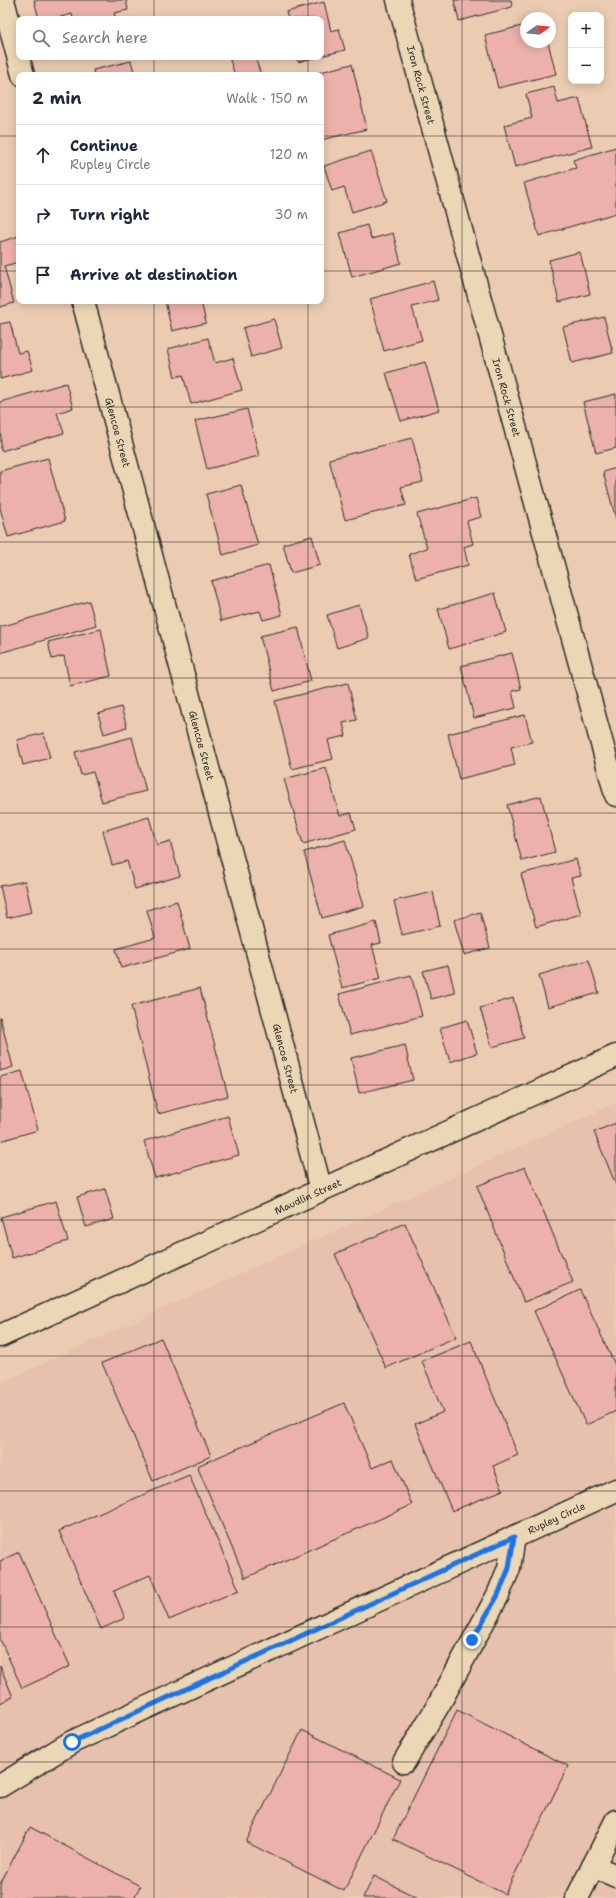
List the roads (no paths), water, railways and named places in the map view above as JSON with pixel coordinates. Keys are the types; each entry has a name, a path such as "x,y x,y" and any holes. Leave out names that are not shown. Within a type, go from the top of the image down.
{"street":[{"path":"3,0 16,49"},
{"name":"Iron Rock Street","path":"398,0 616,795"},
{"path":"19,60 22,72"},
{"name":"Glencoe Street","path":"84,304 321,1190"},
{"name":"Maudlin Street","path":"0,1336 616,1056"},
{"name":"Rupley Circle","path":"0,1786 72,1742 616,1490"},
{"path":"404,1762 439,1704 498,1595 509,1568 514,1537"},
{"path":"577,1898 616,1821"},
{"path":"593,1866 616,1876"}]}
